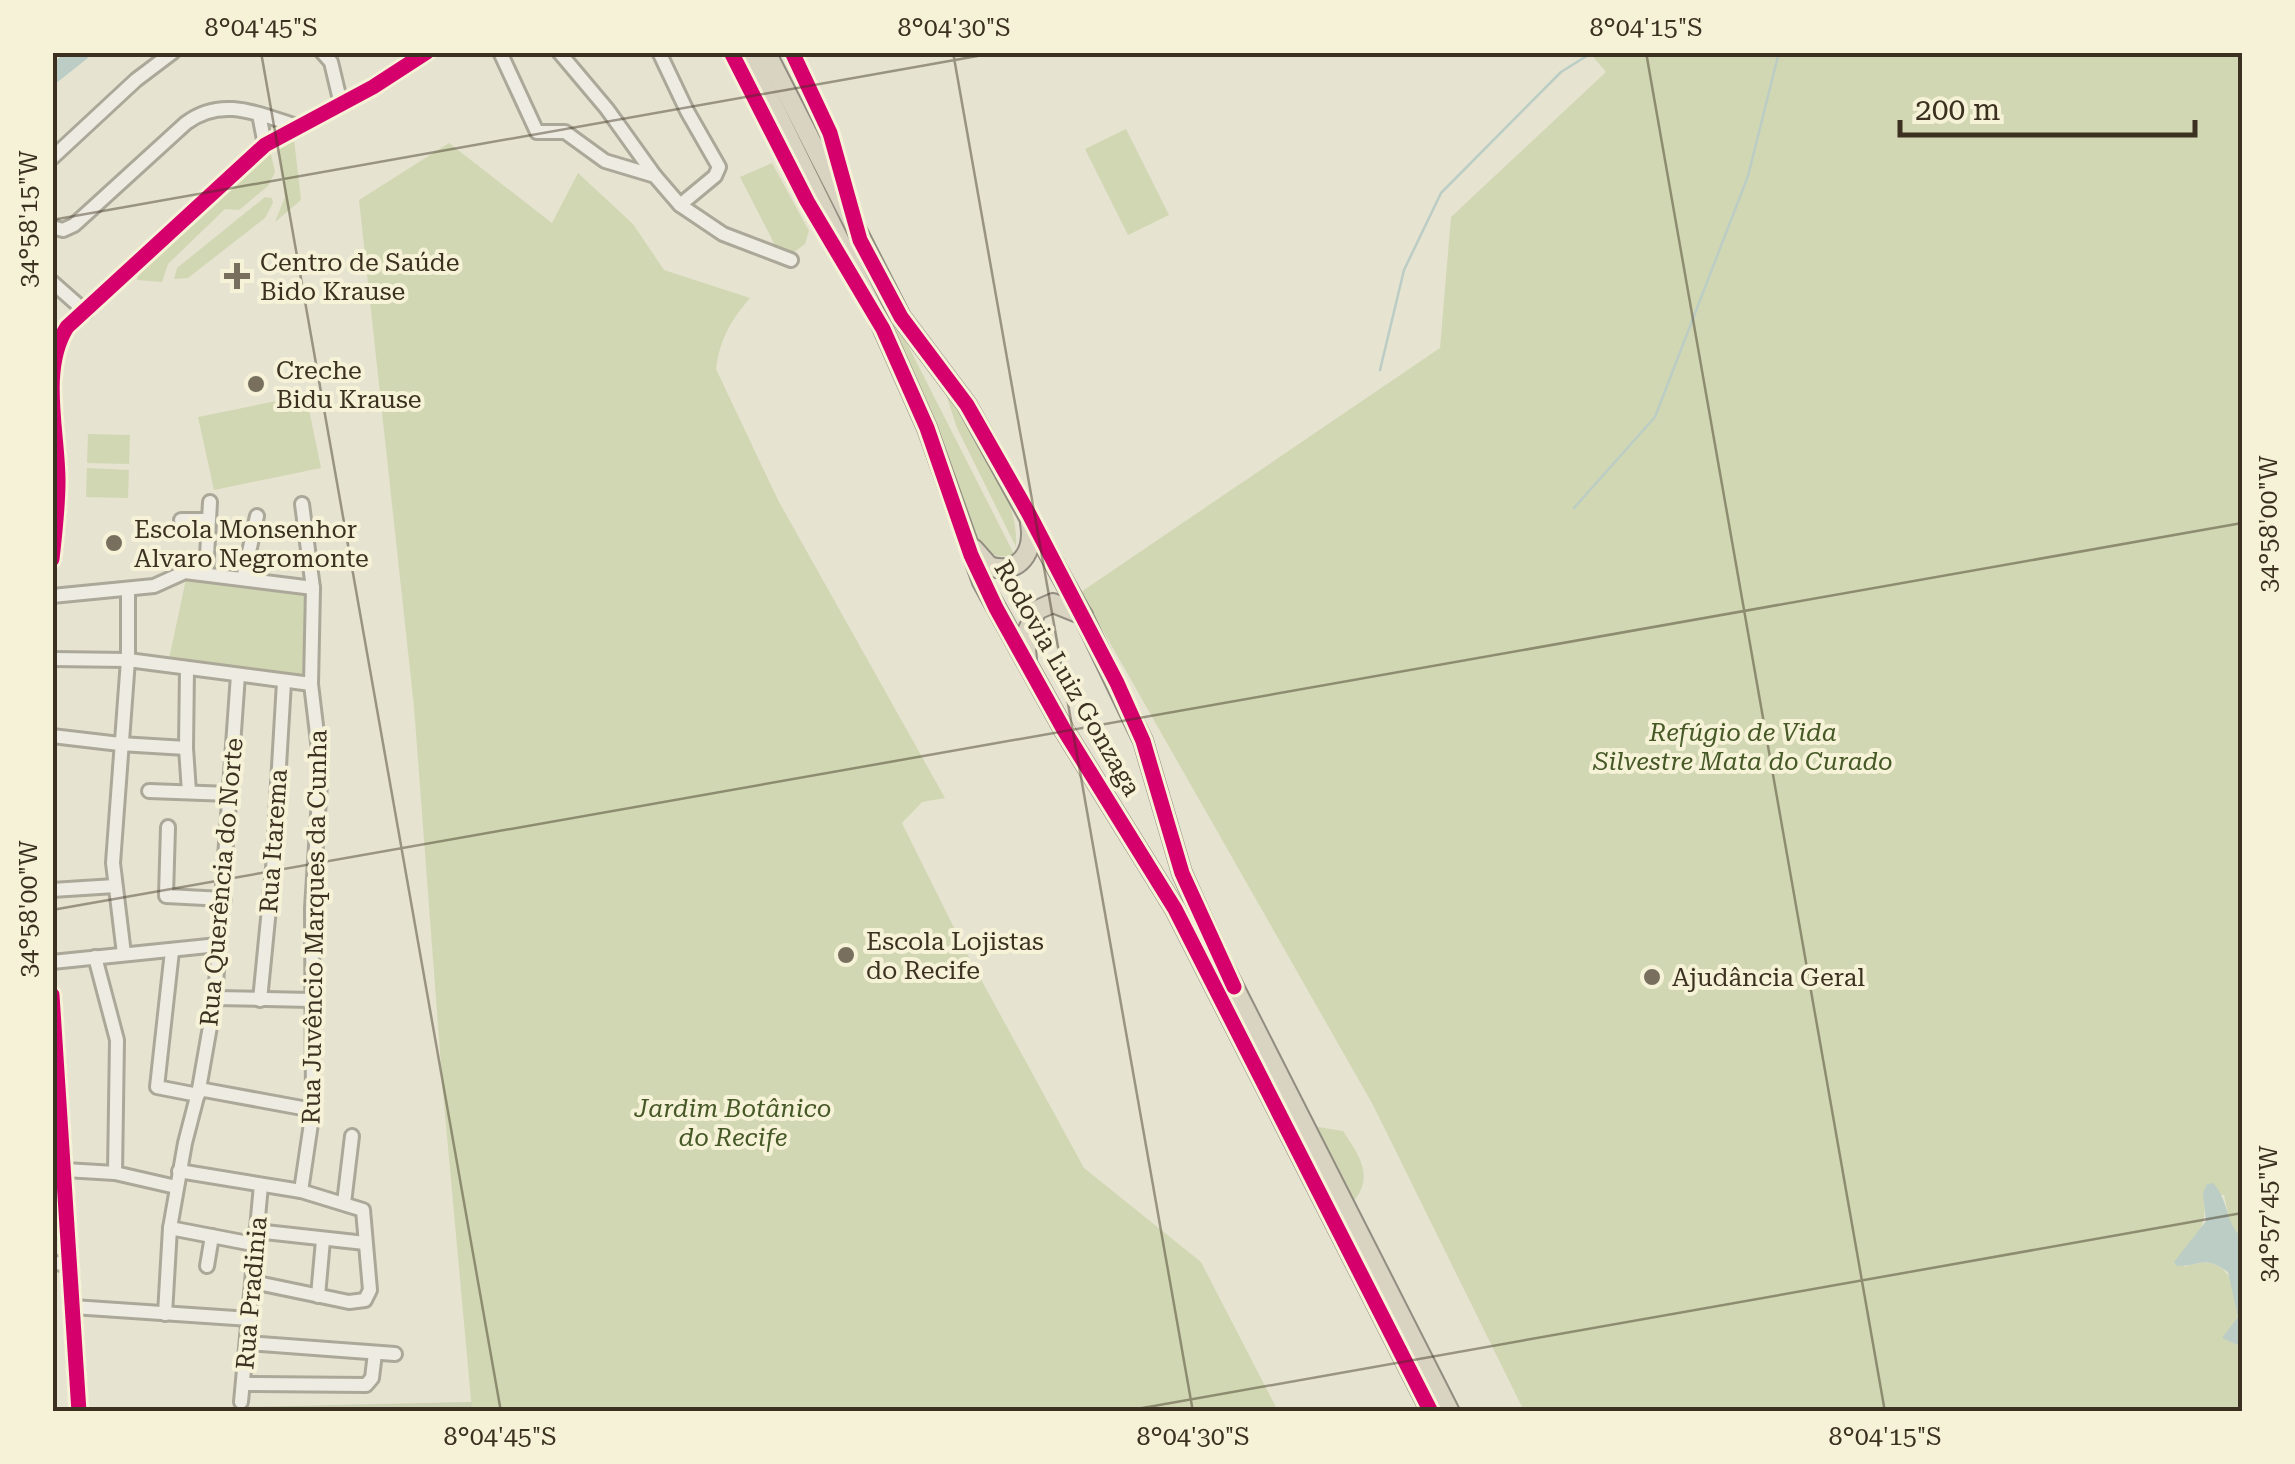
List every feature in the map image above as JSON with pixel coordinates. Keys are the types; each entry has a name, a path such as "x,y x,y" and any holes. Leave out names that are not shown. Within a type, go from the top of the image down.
{"highway":[{"name":"Rodovia Luiz Gonzaga","path":"747,52 883,329 926,428 982,582 1175,909 1431,1412"},
{"name":"Rodovia Luiz Gonzaga","path":"766,52 901,317 967,405 1084,616 1143,741 1182,873 1222,963 1450,1412"},
{"path":"964,537 989,566 1009,569 1026,558 1031,542 1028,514"},
{"path":"1027,663 1026,636 1037,610 1053,603 1084,616"}],"main road":[{"path":"52,559 58,478 52,376 60,327 86,312 264,145 427,52"},
{"path":"52,995 78,1412"}],"street":[{"path":"52,158 136,80 173,52"},
{"path":"322,52 330,62 341,104"},
{"path":"500,52 536,132 565,132 604,161 654,176"},
{"path":"559,52 680,205 737,241 791,260"},
{"path":"659,52 718,167 715,176 680,205"},
{"path":"731,52 806,201 883,329"},
{"path":"792,52 830,133 856,232"},
{"path":"58,229 81,220 198,114 225,108 297,126"},
{"path":"259,114 264,145"},
{"path":"52,282 86,312"},
{"path":"206,574 210,502"},
{"name":"Rua Juvêncio Marques da Cunha","path":"301,1191 313,1110 312,908 321,767 312,684 312,588 302,504"},
{"path":"243,579 257,516"},
{"path":"181,520 208,520"},
{"path":"52,596 154,586 185,572 312,588"},
{"path":"124,954 113,833 128,660 128,589"},
{"path":"52,659 128,660 312,684"},
{"path":"187,670 189,792"},
{"name":"Rua Querência do Norte","path":"164,1314 176,1187 199,1092 214,998 238,675"},
{"name":"Rua Itarema","path":"260,1000 284,682"},
{"path":"52,736 186,748"},
{"path":"149,791 230,794"},
{"path":"168,827 166,896 224,899"},
{"path":"52,890 115,886"},
{"path":"52,962 218,944"},
{"path":"172,951 158,1089 313,1110"},
{"path":"95,957 117,1040 115,1173"},
{"path":"214,998 312,1000"},
{"path":"344,1203 352,1136"},
{"path":"179,1171 301,1191 363,1210 369,1296 360,1302 253,1282"},
{"path":"61,1177 115,1173 176,1187"},
{"name":"Rua Pradinia","path":"241,1402 261,1184"},
{"path":"170,1228 212,1236 365,1243"},
{"path":"208,1266 212,1236"},
{"path":"318,1296 323,1240"},
{"path":"52,1262 70,1266"},
{"path":"73,1307 250,1318"},
{"path":"248,1343 396,1354"},
{"path":"243,1384 360,1387 370,1382 375,1353"}],"green space":[{"name":"Refúgio de Vida Silvestre Mata do Curado","path":"1590,53 2242,53 2242,1238 2231,1228 2224,1195 2203,1193 2203,1222 2184,1267 2210,1263 2226,1272 2231,1281 2238,1317 2223,1338 2242,1347 2242,1411 1524,1411 1373,1105 1081,592 1440,348 1451,217 1606,72"},
{"path":"1126,129 1169,215 1128,235 1085,149"},
{"path":"294,139 301,200 275,222 285,197 279,148"},
{"name":"Jardim Botânico do Recife","path":"449,143 552,223 578,173 633,224 664,270 750,298 727,330 716,369 778,500 945,798 922,802 902,823 966,952 1084,1168 1201,1262 1278,1411 472,1411 414,707 359,200"},
{"path":"271,154 275,172 268,186 239,210 225,209 168,264 162,282 137,280 138,272 263,155"},
{"path":"772,163 809,231 805,244 789,256 779,253 740,177"},
{"path":"265,197 272,198 273,203 265,218 188,278 174,279 177,268"},
{"path":"874,292 891,312 1014,554 993,554 968,529"},
{"path":"941,379 1001,483 1015,526 1016,547 957,428"},
{"path":"306,395 321,468 214,490 198,417"},
{"path":"88,434 130,435 129,464 87,463"},
{"path":"87,468 129,470 128,498 86,497"},
{"path":"186,579 305,595 304,679 169,659"},
{"path":"1312,1126 1343,1131 1354,1149 1364,1175 1360,1193 1353,1202"},
{"path":"472,1402 472,1411 95,1410"}],"shaded area":[{"path":"2213,1183 2242,1238 2242,1347 2222,1338 2238,1317 2228,1272 2208,1263 2177,1266 2174,1262 2206,1221 2203,1193 2207,1184"}],"waterway":[{"path":"52,75 81,52"},
{"path":"1380,370 1404,270 1441,193 1561,72 1593,52"},
{"path":"1574,508 1655,417 1748,176 1779,52"}],"cycle path":[{"path":"52,559 58,481 52,382 54,362 67,327 265,145 373,87 427,52"},
{"path":"731,52 807,201 883,329 927,428 971,555 996,608 1064,730 1175,909 1431,1412"},
{"path":"792,52 830,133 860,240 901,317 967,405 1117,683 1143,741 1182,873 1234,987"},
{"path":"52,995 79,1412"}],"place":[{"name":"Centro de Saúde Bido Krause","path":"237,276"},
{"name":"Creche Bidu Krause","path":"256,384"},
{"name":"Escola Monsenhor Alvaro Negromonte","path":"114,543"},
{"name":"Escola Lojistas do Recife","path":"846,955"},
{"name":"Ajudância Geral","path":"1652,977"}]}
